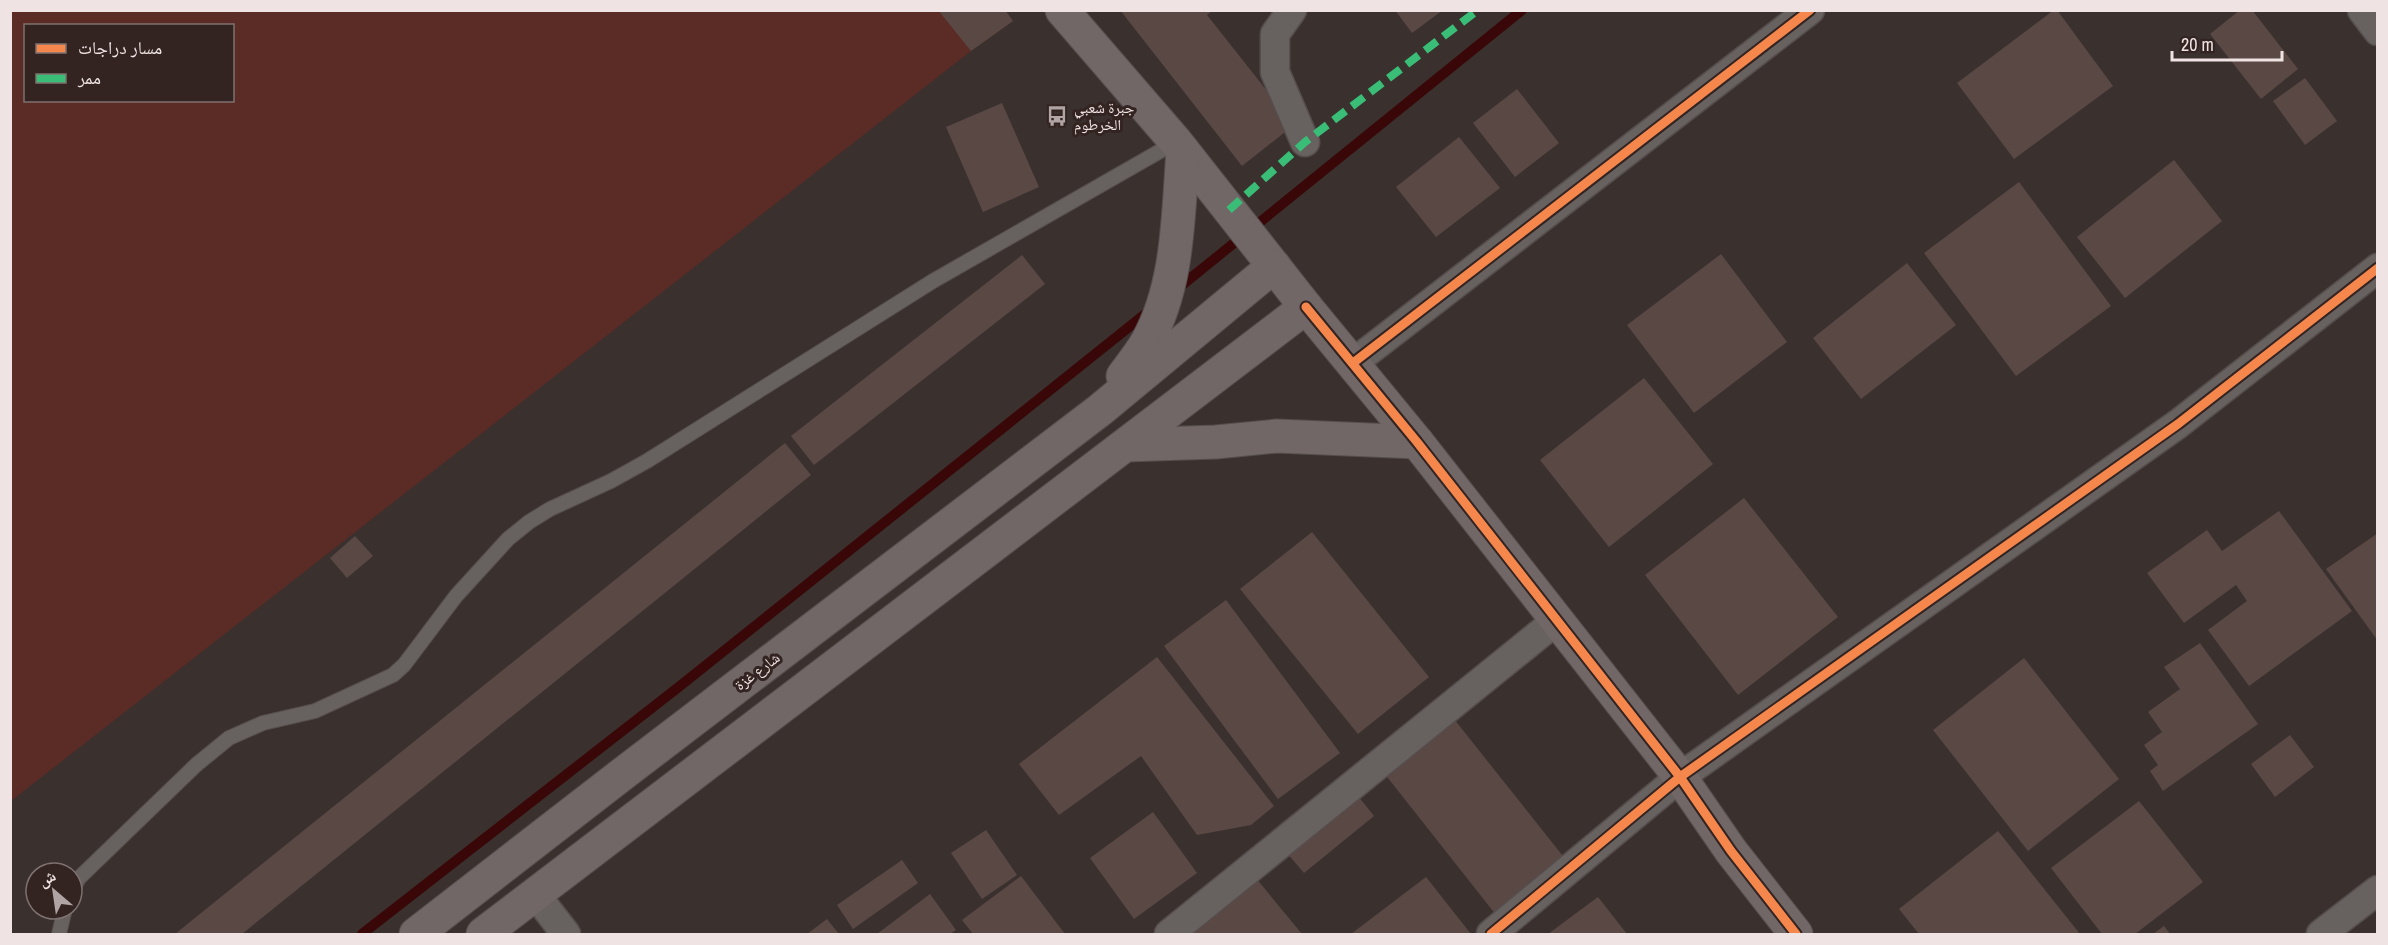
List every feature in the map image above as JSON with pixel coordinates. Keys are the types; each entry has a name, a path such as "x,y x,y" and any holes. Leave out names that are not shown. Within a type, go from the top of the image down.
{"main road":[{"path":"1068,13 1180,146 1306,307 1417,442 1680,777 1731,850 1796,934"},
{"path":"1100,410 1147,342 1159,315 1172,271 1180,146"},
{"name":"شارع غزة","path":"416,934 1100,410 1274,266"},
{"path":"483,934 1306,307"},
{"path":"1126,445 1216,442 1277,436 1417,442"}],"street":[{"path":"1292,10 1275,34 1275,72 1305,142"},
{"path":"1353,363 1810,10"},
{"path":"2362,10 2378,31"},
{"path":"1491,934 1680,777 2178,424 2378,268"},
{"path":"1169,934 1557,620"},
{"path":"2321,934 2378,890"},
{"path":"535,894 566,934"}],"lane":[{"path":"84,873 196,765 229,738 263,723 315,711 333,704 380,682 404,665 456,596 490,557 529,522 550,509 611,481 647,461 933,281 1180,146"}],"shaded area":[{"path":"1005,10 1013,21 971,51 11,801 11,11"}],"building":[{"path":"938,10 1005,10 1013,21 971,51"},
{"path":"1120,10 1213,10 1207,15 1294,125 1242,166"},
{"path":"1395,10 1443,10 1412,33"},
{"path":"2057,10 2113,86 2014,159 1957,83"},
{"path":"2240,10 2252,10 2298,69 2261,99 2210,34"},
{"path":"2305,78 2337,121 2305,145 2273,101"},
{"path":"1517,89 1559,143 1515,177 1473,123"},
{"path":"1002,103 1039,187 983,212 946,127"},
{"path":"1459,137 1500,188 1436,237 1396,187"},
{"path":"2174,160 2222,221 2125,298 2077,237"},
{"path":"2019,182 2111,306 2016,376 1924,253"},
{"path":"1721,254 1787,342 1694,413 1627,325"},
{"path":"1022,255 1045,284 814,465 791,436"},
{"path":"1907,263 1956,325 1861,399 1813,338"},
{"path":"1644,378 1713,464 1609,547 1540,460"},
{"path":"785,443 811,475 242,934 175,934"},
{"path":"1744,498 1838,617 1738,695 1645,575"},
{"path":"2279,511 2352,611 2249,686 2208,630 2247,601 2236,585 2184,623 2147,573 2207,530 2222,551"},
{"path":"1312,532 1429,677 1358,734 1240,589"},
{"path":"2378,533 2378,641 2326,569"},
{"path":"355,536 373,556 347,578 330,558"},
{"path":"1226,600 1340,753 1278,799 1164,646"},
{"path":"2200,643 2258,724 2163,791 2150,771 2158,765 2144,745 2162,732 2148,712 2180,689 2164,667"},
{"path":"1157,657 1274,806 1251,825 1197,835 1141,756 1059,815 1019,764"},
{"path":"2024,658 2119,779 2028,851 1933,730"},
{"path":"1454,719 1570,865 1500,920 1384,773"},
{"path":"2290,735 2314,767 2275,797 2251,764"},
{"path":"1358,796 1374,816 1304,873 1287,853"},
{"path":"2139,801 2203,882 2135,934 2102,934 2051,868"},
{"path":"1153,812 1197,873 1134,919 1090,858"},
{"path":"986,830 1017,875 982,899 951,853"},
{"path":"1998,831 2080,934 1919,934 1899,909"},
{"path":"902,860 918,883 853,929 837,905"},
{"path":"1021,876 1065,934 973,934 962,920"},
{"path":"1255,877 1302,934 1185,934"},
{"path":"1426,877 1471,934 1351,934"},
{"path":"930,894 956,930 950,934 877,934"},
{"path":"1598,897 1627,934 1548,934"},
{"path":"827,919 839,934 807,934"},
{"path":"2164,926 2170,934 2153,934"}],"waterway":[{"path":"1176,290 1522,10"},
{"path":"362,934 680,686 1149,311"}],"marked path":[{"path":"1229,210 1305,142 1478,10"}],"cycle path":[{"path":"1353,363 1810,10"},
{"path":"1491,934 1680,777 2178,424 2378,268"},
{"path":"1306,307 1417,442 1680,777 1731,851 1796,934"}],"place":[{"name":"جبرة شعبي الخرطوم","path":"1057,116"}]}
